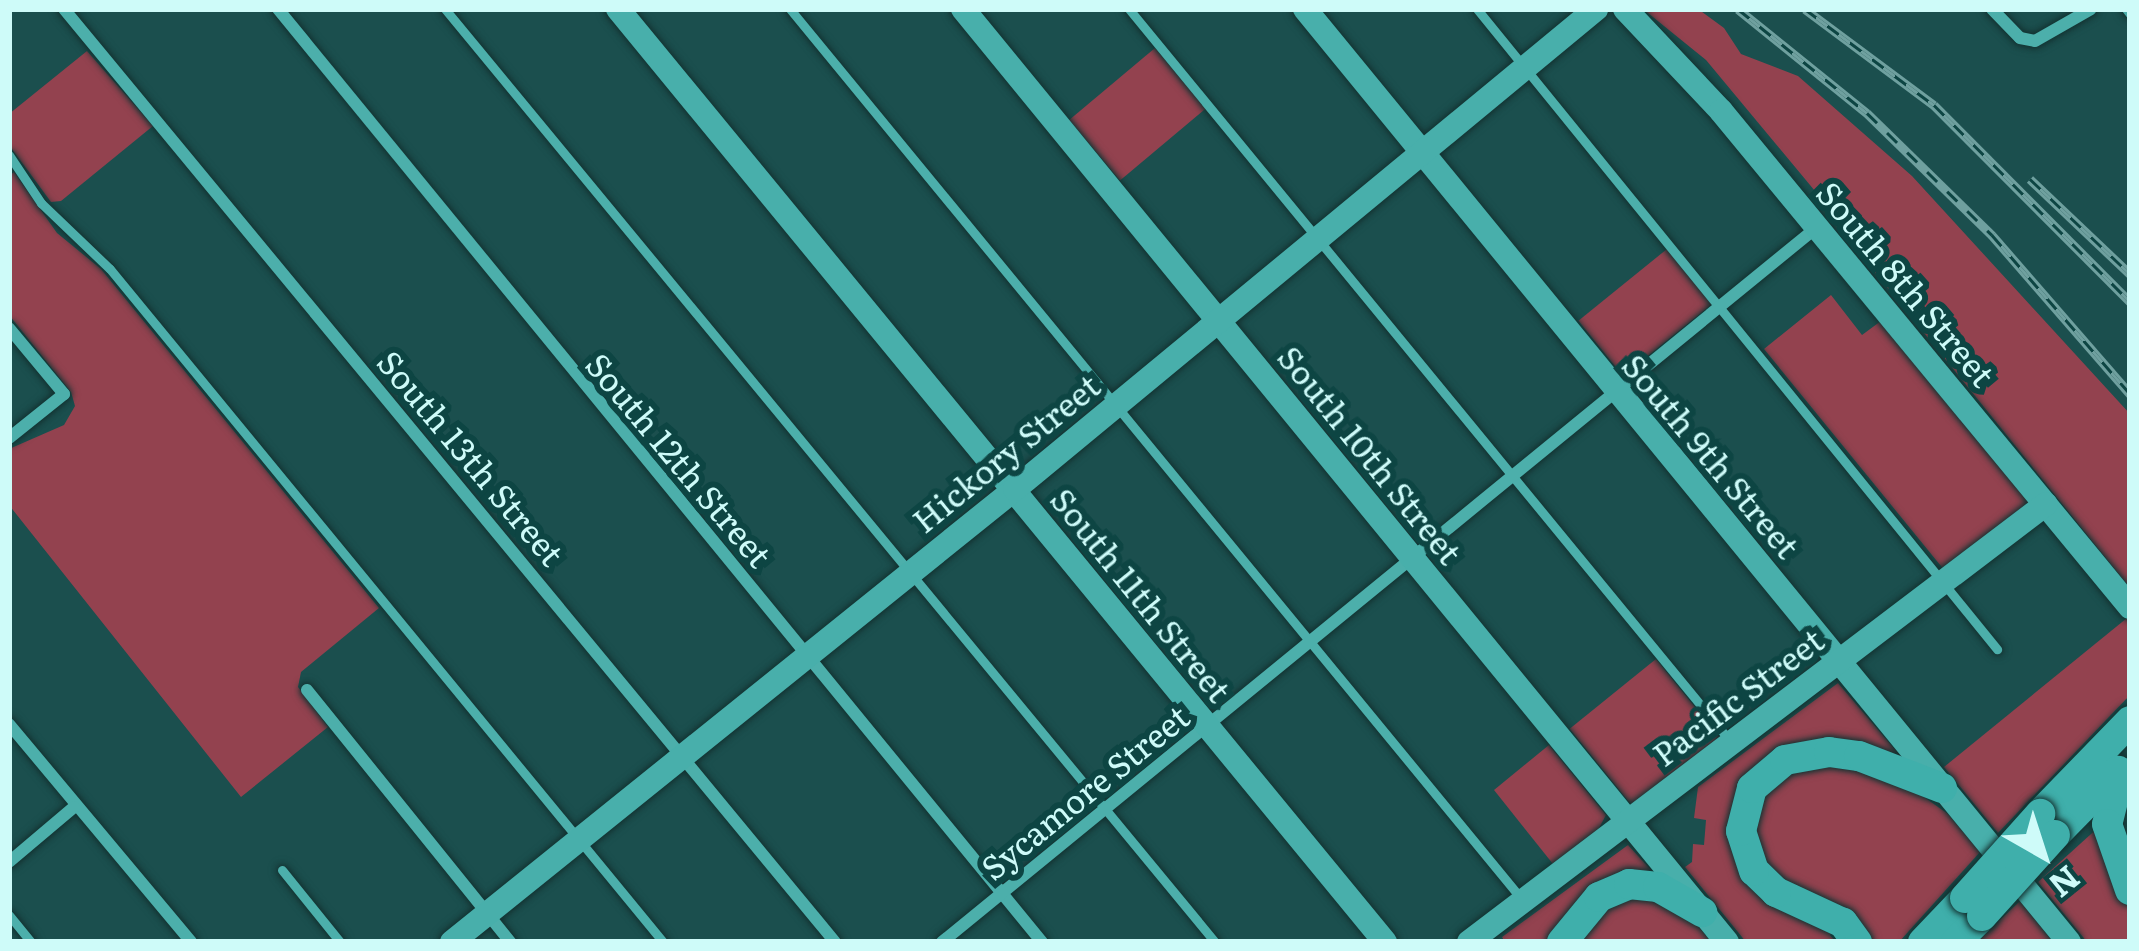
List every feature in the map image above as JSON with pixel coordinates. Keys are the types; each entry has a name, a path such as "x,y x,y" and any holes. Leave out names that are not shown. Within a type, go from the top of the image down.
{"highway":[{"path":"1923,942 1973,907 2048,825 2130,722"},
{"path":"1857,942 1843,923 1776,892 1754,871 1741,831 1752,788 1786,760 1829,752 1858,756 1942,788"},
{"path":"2048,825 2130,760"},
{"path":"2130,773 2108,808 2108,824 2130,890"},
{"path":"1562,942 1599,897 1629,884 1658,887 1702,912"},
{"path":"1956,942 1973,907"}],"street":[{"name":"South 13th Street","path":"64,9 835,942"},
{"name":"South 12th Street","path":"278,9 1042,942"},
{"name":"South 11th Street","path":"619,9 1384,942"},
{"name":"South 10th Street","path":"963,9 1727,942"},
{"name":"South 9th Street","path":"1305,9 2068,942"},
{"name":"Hickory Street","path":"452,942 1015,489 1596,9"},
{"name":"South 8th Street","path":"1625,9 1818,227 2130,607"},
{"path":"1992,9 2020,38 2035,41 2091,9"},
{"name":"Sycamore Street","path":"942,942 1818,227"},
{"path":"9,328 64,394 9,438"},
{"name":"Pacific Street","path":"1469,942 2046,504"},
{"path":"307,691 510,942"},
{"path":"9,724 191,942"},
{"path":"9,862 74,807"}],"lane":[{"path":"445,9 1215,942"},
{"path":"790,9 1523,901"},
{"path":"1130,9 1321,236 1730,742"},
{"path":"1477,9 1997,649"},
{"path":"9,155 41,203 110,268 663,942"},
{"path":"282,870 340,942"},
{"path":"9,915 31,942"}],"shaded area":[{"path":"1643,9 1698,9 1724,28 1741,54 1798,76 1912,176 2130,414 2130,588 1870,266 1859,244 1706,60"},
{"path":"1155,48 1206,109 1120,181 1069,120"},
{"path":"87,51 153,126 61,201 51,202 9,145 9,114"},
{"path":"14,172 57,233 101,269 379,608 301,672 298,687 328,727 241,797 9,505 9,449 64,425 75,406 71,392 9,315 9,176"},
{"path":"1667,249 1712,304 1623,376 1578,321"},
{"path":"1831,295 1862,335 1885,318 2029,496 2027,508 1945,571 1764,349"},
{"path":"2127,618 2130,695 1998,833 1944,767"},
{"path":"1656,659 1720,737 1633,807 1570,729"},
{"path":"1838,683 1903,759 1766,764 1735,852 1833,931 1830,935 1836,942 1746,942 1685,867 1692,862 1693,844 1704,845 1706,820 1694,818 1698,787"},
{"path":"1549,745 1606,815 1598,830 1553,864 1494,790"},
{"path":"1814,762 1897,778 1948,814 1980,852 1899,942 1864,942 1757,863 1754,804 1764,788"},
{"path":"2101,825 2130,907 2130,942 2087,942 2038,882"},
{"path":"1628,845 1661,881 1633,877 1554,942 1505,942 1502,937"},
{"path":"1643,894 1691,917 1711,942 1576,942 1605,907"},
{"path":"2020,901 2053,942 1977,942"}],"railway":[{"path":"1738,9 1867,113 1992,235 2130,394"},
{"path":"1805,9 1934,105 2130,302"},
{"path":"2030,179 2130,274"}]}
